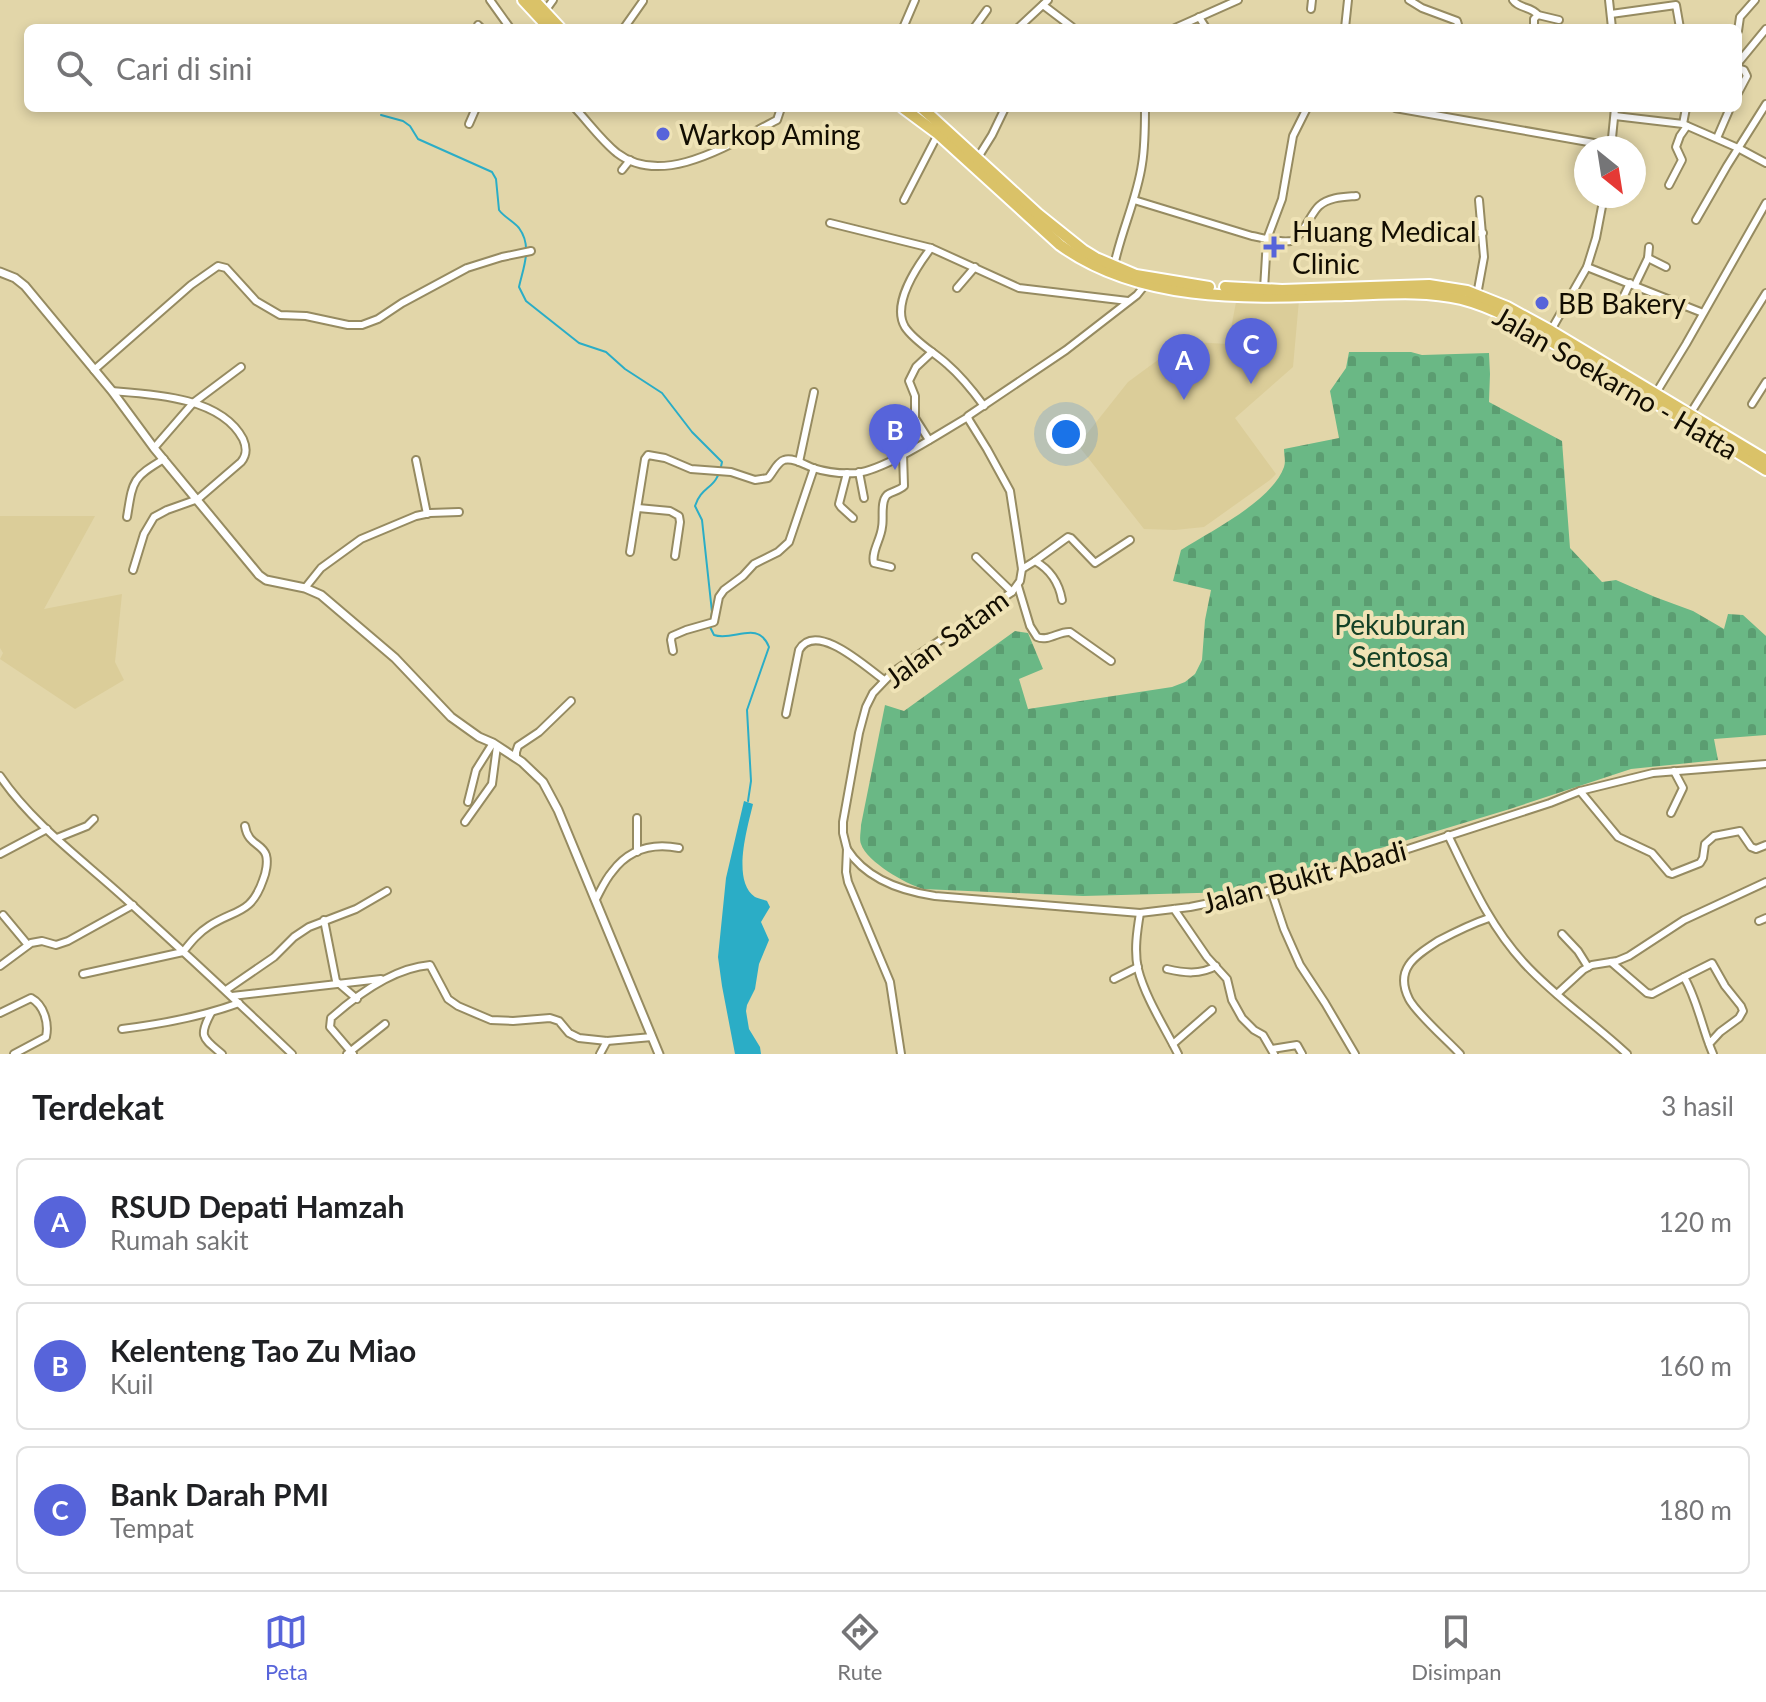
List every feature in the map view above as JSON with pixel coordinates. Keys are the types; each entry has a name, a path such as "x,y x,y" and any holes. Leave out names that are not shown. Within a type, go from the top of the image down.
{"highway":[{"path":"523,0 545,24"},
{"path":"534,0 556,24"},
{"name":"Jalan Soekarno - Hatta","path":"908,112 938,134 1060,245 1094,267 1145,285 1204,293 1408,293 1457,298 1487,307 1548,335 1656,393 1766,460"},
{"name":"Jalan Soekarno - Hatta","path":"936,112 977,159 1071,243 1114,266 1145,277 1264,293 1429,285 1477,295 1507,307 1766,470"}],"street":[{"path":"490,0 506,24"},
{"path":"545,11 553,0"},
{"path":"905,24 915,0"},
{"path":"1184,24 1238,0"},
{"path":"1311,9 1312,0"},
{"path":"1345,24 1348,0"},
{"path":"1409,0 1458,24"},
{"path":"1513,0 1538,15 1559,20"},
{"path":"1609,0 1612,24"},
{"path":"1739,24 1740,17 1755,0"},
{"path":"627,24 643,1"},
{"path":"1022,24 1045,2 1069,24"},
{"path":"1611,14 1675,5 1680,24"},
{"path":"977,24 987,10"},
{"path":"1534,24 1538,15"},
{"path":"1199,17 1203,24"},
{"path":"1742,60 1766,29"},
{"path":"1696,220 1766,104"},
{"path":"469,124 474,112"},
{"path":"579,112 619,155 660,167 693,160 777,120 780,112"},
{"path":"977,159 1003,112"},
{"path":"1114,266 1142,163 1145,112"},
{"path":"1264,293 1267,239 1282,199 1293,136 1305,112"},
{"path":"1417,112 1574,140"},
{"path":"1612,136 1615,112 1685,125 1766,163"},
{"path":"1669,185 1681,163 1682,157 1676,147 1685,125 1686,112"},
{"path":"1717,138 1728,112"},
{"path":"904,200 938,134"},
{"path":"622,170 630,160"},
{"path":"1134,200 1267,239 1294,240 1323,203 1337,197 1356,196"},
{"path":"1477,295 1484,257 1479,200"},
{"path":"1656,393 1766,203"},
{"path":"1548,335 1587,267 1602,208"},
{"path":"830,223 931,248 1019,288 1128,301"},
{"path":"1461,233 1483,233"},
{"path":"1620,304 1648,258 1649,247"},
{"path":"931,248 907,288 902,305 905,326 962,378 984,406"},
{"path":"94,370 191,285 218,266 226,268 256,301 280,315 362,325 467,268 531,251"},
{"path":"1648,258 1666,267"},
{"path":"957,288 975,267"},
{"path":"1587,267 1703,313"},
{"path":"0,272 25,286 259,575 266,580 305,588 321,595 395,658 451,717 516,758 543,782 596,899 659,1054"},
{"path":"630,552 646,456 662,458 691,469 731,472 763,480 771,476 783,460 814,468 859,472 903,454 968,417 1066,350 1145,285"},
{"path":"1690,414 1766,293"},
{"path":"929,440 915,418 915,396 909,381 916,367 932,352"},
{"path":"154,448 193,403 241,367"},
{"path":"1752,404 1766,382"},
{"path":"112,391 156,394 211,410 230,423 246,449 244,460 198,499 159,513 151,521 133,570"},
{"path":"799,462 814,392"},
{"name":"Jalan Satam","path":"901,1054 890,982 851,892 846,872 847,849 843,827 859,733 869,700 893,672 1012,592 1021,577 1010,491 968,417"},
{"path":"891,567 874,563 872,558 882,528 884,500 904,486 903,454"},
{"path":"127,517 136,478 164,459"},
{"path":"416,460 427,514"},
{"path":"673,651 672,636 715,620 719,597 724,590 754,564 778,552 789,542 814,468"},
{"path":"859,472 864,498"},
{"path":"847,473 839,504 853,518"},
{"path":"638,508 670,511 679,516 675,556"},
{"path":"305,588 321,568 361,539 416,516 459,512"},
{"path":"1022,569 1068,537 1095,563 1130,540"},
{"path":"976,557 1012,592"},
{"path":"1035,561 1054,577 1062,600"},
{"path":"1018,586 1030,626 1037,637 1042,639 1070,632 1111,661"},
{"path":"786,714 799,650 806,643 837,645 884,680"},
{"path":"516,758 518,746 539,732 571,701"},
{"path":"468,802 476,770 495,744"},
{"path":"465,822 492,784 495,744"},
{"name":"Jalan Bukit Abadi","path":"847,849 878,878 919,894 1140,913 1219,902 1271,890 1340,871 1580,791 1639,776 1766,764"},
{"path":"1671,813 1683,788 1674,771"},
{"path":"0,776 22,805 47,829 292,1054"},
{"path":"1580,791 1618,837 1652,853 1672,874 1700,863 1705,844 1714,836 1740,831 1751,847 1756,849 1766,845"},
{"path":"637,818 637,852"},
{"path":"57,838 87,826 94,819"},
{"path":"83,974 183,952 207,927 250,905 265,876 266,856 249,839 245,826"},
{"path":"0,854 47,829"},
{"path":"1448,835 1489,918 1526,965 1627,1054"},
{"path":"596,899 619,863 637,852 659,845 679,848"},
{"path":"1557,994 1588,967 1629,956 1684,920 1766,882"},
{"path":"1271,890 1300,965 1355,1054"},
{"path":"229,993 302,931 356,909 387,891"},
{"path":"0,966 28,945 38,941 56,945 68,941 133,905"},
{"path":"1174,909 1207,957 1227,979 1232,1000 1242,1018 1263,1035 1273,1052 1297,1045 1302,1054"},
{"path":"1140,913 1136,940 1138,967 1143,985 1178,1054"},
{"path":"3,915 28,945"},
{"path":"1460,1054 1410,1002 1404,977 1415,955 1451,934 1489,918"},
{"path":"324,920 335,979 357,999"},
{"path":"1562,934 1588,967"},
{"path":"1610,961 1652,994 1712,963 1743,1011 1709,1044"},
{"path":"385,1024 350,1053 329,1022 334,1015 388,978 405,970 430,965 448,999 491,1020 550,1018 559,1021 569,1033 579,1038 607,1041 652,1037"},
{"path":"1167,969 1199,973 1216,966"},
{"path":"1114,979 1138,967"},
{"path":"1684,977 1713,1054"},
{"path":"229,993 388,978"},
{"path":"0,1013 31,998 40,1004 44,1014 48,1030 46,1037 14,1054"},
{"path":"122,1029 211,1013 239,1003"},
{"path":"1173,1044 1212,1010"},
{"path":"211,1013 203,1033 207,1041 222,1054"},
{"path":"600,1054 607,1041"}],"shaded area":[{"path":"1237,297 1299,300 1293,367 1235,418 1276,474 1204,527 1144,529 1078,445 1128,382 1166,354 1191,342 1228,344"},
{"path":"0,516 95,516 44,609 122,594 115,662 124,680 75,709 0,659 3,653 0,648"}],"green space":[{"name":"Pekuburan Sentosa","path":"1349,352 1411,352 1422,355 1489,353 1489,402 1562,441 1570,548 1602,582 1616,580 1693,611 1724,629 1728,614 1743,615 1766,636 1766,735 1714,739 1718,760 1631,769 1235,892 1083,896 923,889 897,877 871,858 861,844 861,825 885,705 904,711 1015,631 1028,633 1043,669 1019,679 1028,709 1172,687 1195,674 1202,660 1211,590 1173,581 1181,550 1239,514 1267,492 1284,467 1284,449 1339,438 1330,391 1346,368"}],"water":[{"path":"744,801 753,804 743,853 744,879 755,897 767,901 770,907 761,922 769,940 746,1011 749,1029 761,1054 735,1054 718,957 726,878"}],"waterway":[{"path":"381,115 403,121 418,139 492,172 496,179 499,210 523,235 526,258 519,287 526,301 579,343 606,352 625,369 662,393 692,432 722,462 717,478 701,494 695,506 702,520 712,612 710,627 714,635 758,634 769,647 747,710 751,781 748,801"}],"place":[{"name":"Warkop Aming","path":"663,134"},
{"name":"Huang Medical Clinic","path":"1274,247"},
{"name":"BB Bakery","path":"1542,303"},
{"name":"Bank Darah PMI","path":"1251,384"},
{"name":"RSUD Depati Hamzah","path":"1184,400"},
{"name":"Kelenteng Tao Zu Miao","path":"895,470"}]}
